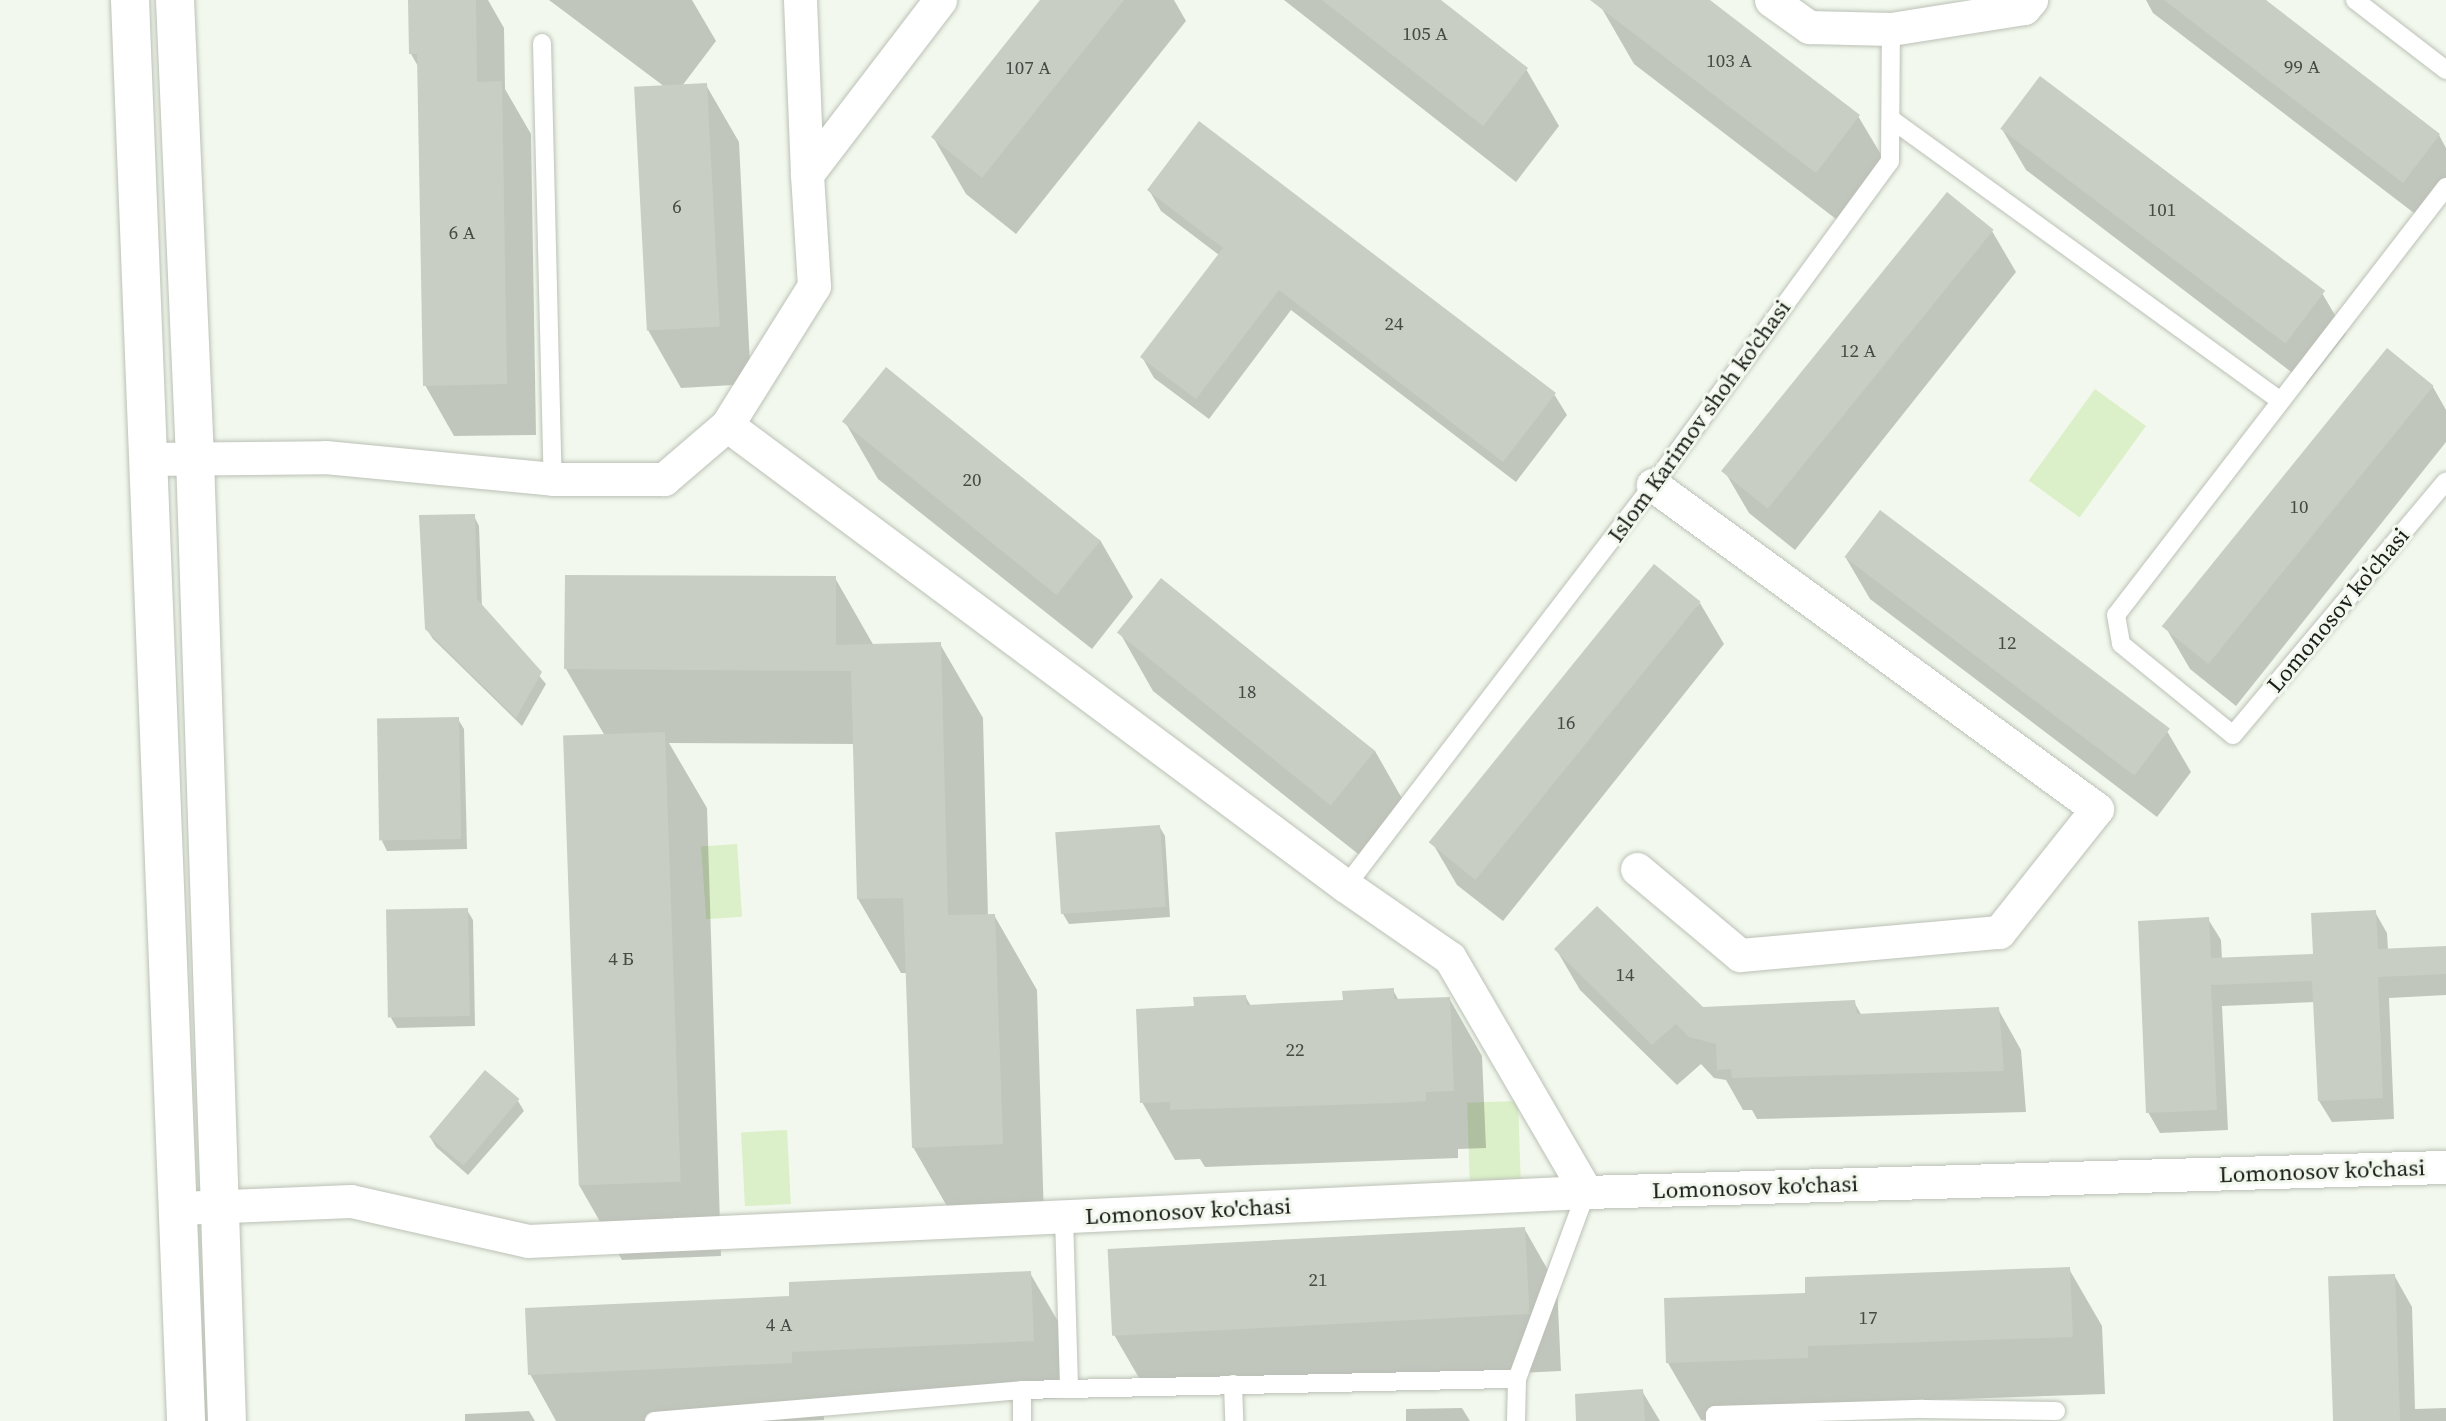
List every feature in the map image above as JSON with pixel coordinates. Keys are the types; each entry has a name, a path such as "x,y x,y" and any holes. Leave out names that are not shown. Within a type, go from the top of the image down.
{"main road":[{"path":"130,0 186,1421"},
{"path":"175,0 195,458 228,1421"}],"street":[{"path":"147,459 324,457 552,479 664,479 727,425 814,286 800,0"},
{"path":"807,174 940,0"},
{"path":"1771,0 1809,27 1891,29 1971,7 2028,4"},
{"path":"727,425 1346,886 1450,958 1586,1192"},
{"path":"1637,869 1740,955 1999,932 2097,809 1653,485"},
{"name":"Lomonosov ko'chasi","path":"179,1208 351,1201 528,1241 1586,1192 2446,1167"}],"lane":[{"path":"2355,0 2446,70"},
{"name":"Islom Karimov shoh ko'chasi","path":"1346,886 1653,485 1890,161 1891,29"},
{"path":"542,43 552,479"},
{"path":"1891,119 2281,401 2446,187"},
{"name":"Lomonosov ko'chasi","path":"2281,401 2116,615 2121,643 2233,736 2446,481"},
{"path":"1517,1421 1517,1380 1586,1192"},
{"path":"1064,1217 1069,1388"},
{"path":"654,1421 1022,1390 1517,1380"},
{"path":"1233,1384 1234,1421"},
{"path":"1022,1390 1022,1421"},
{"path":"1715,1421 1715,1415 1923,1409 2056,1411"}],"green space":[{"path":"2095,389 2146,426 2080,517 2029,480"},
{"path":"737,844 742,917 706,919 701,847"},
{"path":"1518,1101 1521,1179 1470,1181 1467,1103"},
{"path":"787,1130 791,1204 745,1206 741,1132"}],"building":[{"path":"408,0 476,0 477,82 502,81 507,384 423,386 417,54 409,54"},
{"path":"1040,0 1124,0 982,178 931,137"},
{"path":"1322,0 1441,0 1528,68 1483,126"},
{"path":"1590,0 1710,0 1860,115 1816,173"},
{"path":"2164,0 2266,0 2440,134 2403,183"},
{"path":"2040,76 2325,291 2285,344 2000,129"},
{"path":"707,83 720,327 647,330 634,87"},
{"path":"1199,121 1556,393 1503,462 1279,290 1196,399 1140,357 1223,248 1147,190"},
{"path":"1947,192 1994,230 1768,509 1721,471"},
{"path":"2387,348 2434,386 2208,664 2162,626"},
{"path":"886,367 1100,541 1056,595 842,421"},
{"path":"1880,510 2170,728 2134,776 1844,557"},
{"path":"475,514 477,599 542,672 516,718 425,629 419,515"},
{"path":"1654,564 1701,602 1475,880 1429,842"},
{"path":"565,575 836,576 836,645 941,642 948,915 995,914 1003,1144 912,1148 903,898 857,899 851,671 564,669"},
{"path":"1161,578 1375,751 1331,805 1117,632"},
{"path":"459,717 461,839 379,840 377,718"},
{"path":"665,732 681,1182 579,1185 563,736"},
{"path":"1160,825 1166,907 1061,914 1055,832"},
{"path":"1597,906 1703,1007 1855,1000 1857,1014 1999,1007 2004,1071 1732,1078 1731,1069 1717,1070 1716,1044 1689,1037 1676,1024 1652,1045 1554,949"},
{"path":"468,908 470,1016 388,1017 386,909"},
{"path":"2376,910 2378,949 2446,946 2446,974 2378,977 2383,1098 2318,1101 2312,981 2211,985 2217,1110 2146,1113 2138,921 2209,917 2211,958 2313,954 2311,913"},
{"path":"1394,988 1394,999 1450,997 1454,1091 1426,1092 1426,1101 1394,1103 1170,1110 1170,1102 1140,1103 1136,1009 1194,1006 1193,997 1246,995 1247,1005 1343,1000 1342,991"},
{"path":"485,1070 519,1099 464,1166 429,1137"},
{"path":"1525,1227 1530,1314 1112,1336 1108,1249"},
{"path":"2070,1267 2073,1337 1808,1346 1808,1358 1666,1363 1664,1298 1805,1293 1805,1277"},
{"path":"1031,1271 1034,1341 792,1352 792,1363 528,1375 525,1308 789,1296 789,1282"},
{"path":"2395,1274 2400,1421 2333,1421 2328,1276"},
{"path":"1643,1389 1645,1421 1576,1421 1575,1394"}]}
